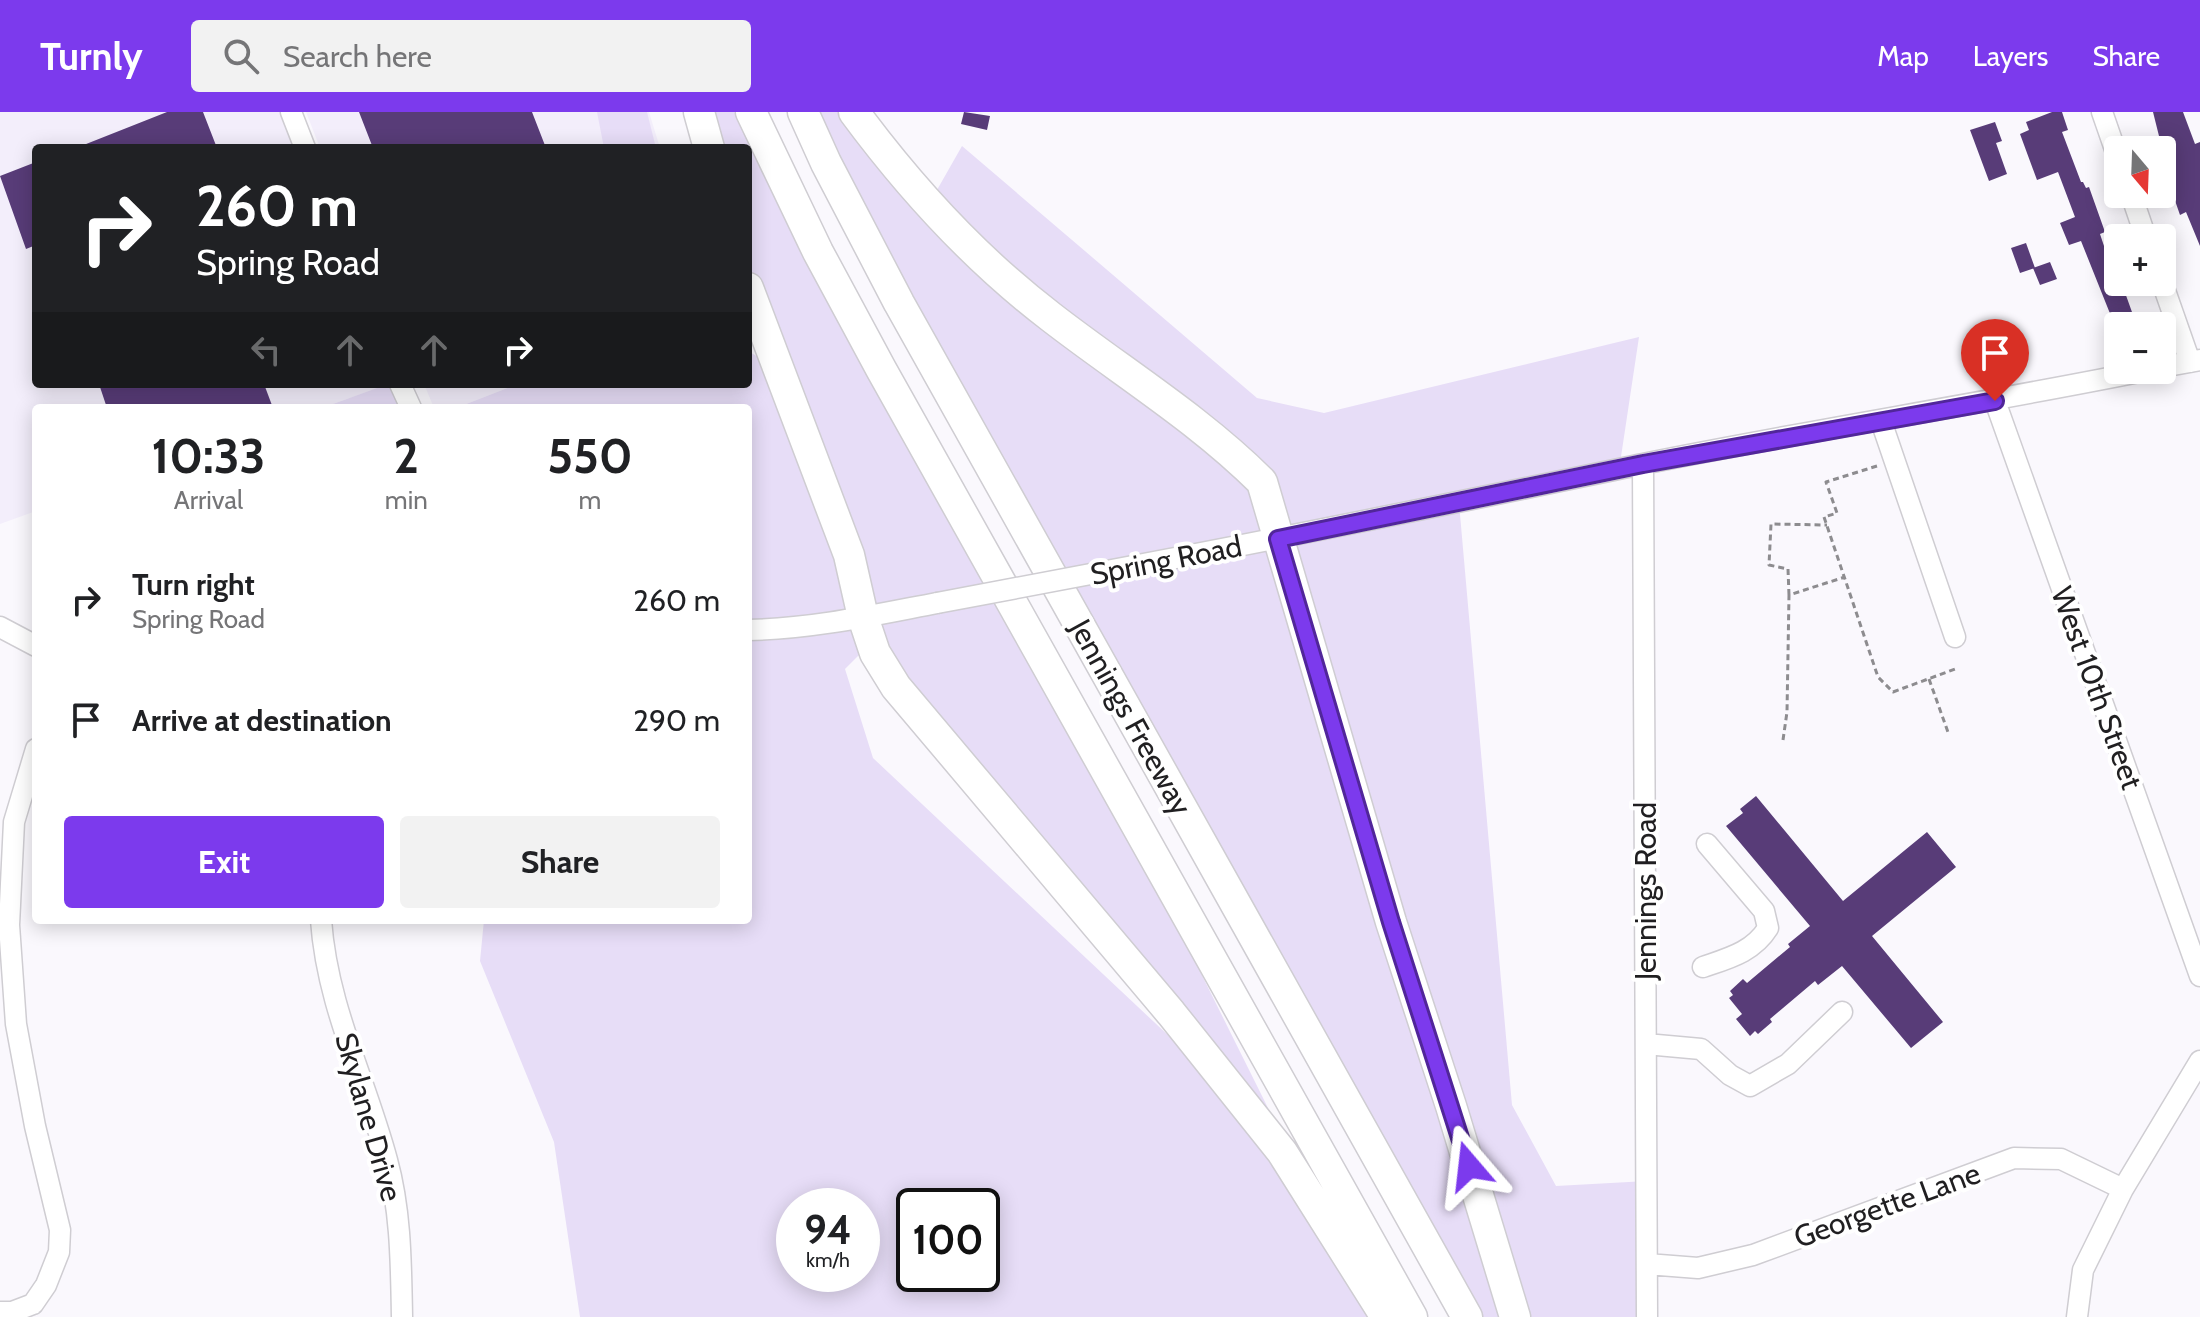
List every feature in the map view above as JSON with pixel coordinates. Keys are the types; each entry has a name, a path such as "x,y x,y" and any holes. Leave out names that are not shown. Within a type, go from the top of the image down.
{"highway":[{"path":"699,112 708,144"},
{"name":"Jennings Freeway","path":"751,112 818,252 881,369 1412,1317"},
{"name":"Jennings Freeway","path":"803,112 899,303 1467,1317"},
{"path":"854,112 909,183 976,253 1049,316 1229,449 1262,482 1391,922 1515,1317"},
{"path":"752,299 849,555 875,653 896,687 1171,1013 1282,1152 1386,1317"}],"street":[{"path":"291,112 303,144"},
{"path":"2102,112 2110,136"},
{"path":"2168,296 2195,361"},
{"name":"Spring Road","path":"752,630 785,630 863,617 1278,539 1643,464 2104,379"},
{"name":"West 10th Street","path":"1995,401 2200,976"},
{"path":"1881,421 1955,637"},
{"name":"Jennings Road","path":"1643,464 1647,1317"},
{"path":"0,627 32,644"},
{"path":"0,1312 35,1311 59,1252 60,1230 35,1126 16,1024 9,925 7,821 32,759"},
{"path":"1703,967 1743,953 1760,941 1768,928 1764,911 1707,844"},
{"name":"Skylane Drive","path":"321,924 324,959 334,1004 387,1160 400,1227 402,1317"},
{"path":"1646,1044 1701,1049 1730,1075 1750,1086 1788,1064 1842,1012"},
{"path":"2077,1317 2083,1270 2123,1189 2200,1061"},
{"name":"Georgette Lane","path":"1647,1264 1698,1268 1753,1255 2014,1158 2061,1159 2123,1189"}],"path":[{"path":"1883,464 1826,482 1837,513 1824,517 1878,677 1893,692 1955,669"},
{"path":"1783,740 1787,712 1788,569 1769,565 1771,524 1827,525"},
{"path":"1789,595 1845,577"},
{"path":"1929,679 1949,735"}],"shaded area":[{"path":"0,112 280,112 292,144 32,144 32,388 377,388 333,404 32,404 32,512 0,524"},
{"path":"306,112 649,112 659,144 318,144"},
{"path":"597,112 647,112 655,144 603,144"},
{"path":"707,112 734,112 770,154 1045,660 1269,1110 1267,1117 871,643 845,669 873,758 1253,1115 1386,1317 580,1317 554,1142 480,961 484,924 752,924 752,404 466,404 508,388 752,388 752,353 775,367 752,272 752,144 716,144"},
{"path":"803,112 854,112 929,204 962,146 1257,398 1324,413 1639,337 1619,470 1459,503 1512,1105 1556,1186 1647,1181 1647,1317 1467,1317"},
{"path":"377,388 402,388 409,404 333,404"},
{"path":"426,388 508,388 466,404 432,404"}],"building":[{"path":"167,112 203,112 215,144 86,144"},
{"path":"359,112 532,112 544,144 371,144"},
{"path":"964,112 990,116 987,130 961,124"},
{"path":"2052,112 2062,112 2068,130 2062,132 2081,182 2086,188 2089,187 2104,229 2100,234 2104,246 2104,296 2126,296 2132,312 2109,312 2081,241 2069,245 2060,223 2075,217 2058,172 2037,180 2020,134 2029,130 2026,122"},
{"path":"2153,112 2183,112 2195,144 2200,142 2200,246 2186,212 2180,215 2176,203 2176,136 2159,136"},
{"path":"1995,122 2002,141 1996,143 2007,174 1989,181 1970,130"},
{"path":"32,164 32,247 26,249 0,176"},
{"path":"2026,243 2035,268 2020,273 2011,248"},
{"path":"2050,262 2057,279 2040,285 2033,268"},
{"path":"100,388 266,388 272,404 106,404"},
{"path":"1756,796 1843,901 1927,832 1956,867 1872,936 1943,1022 1911,1048 1842,966 1818,985 1815,981 1770,1019 1772,1022 1758,1034 1755,1031 1750,1036 1736,1019 1742,1014 1729,998 1733,995 1730,991 1743,979 1747,983 1810,926 1726,826 1743,813 1740,809"}],"route":[{"path":"1469,1166 1391,922 1278,539 1643,464 1995,401"}]}
